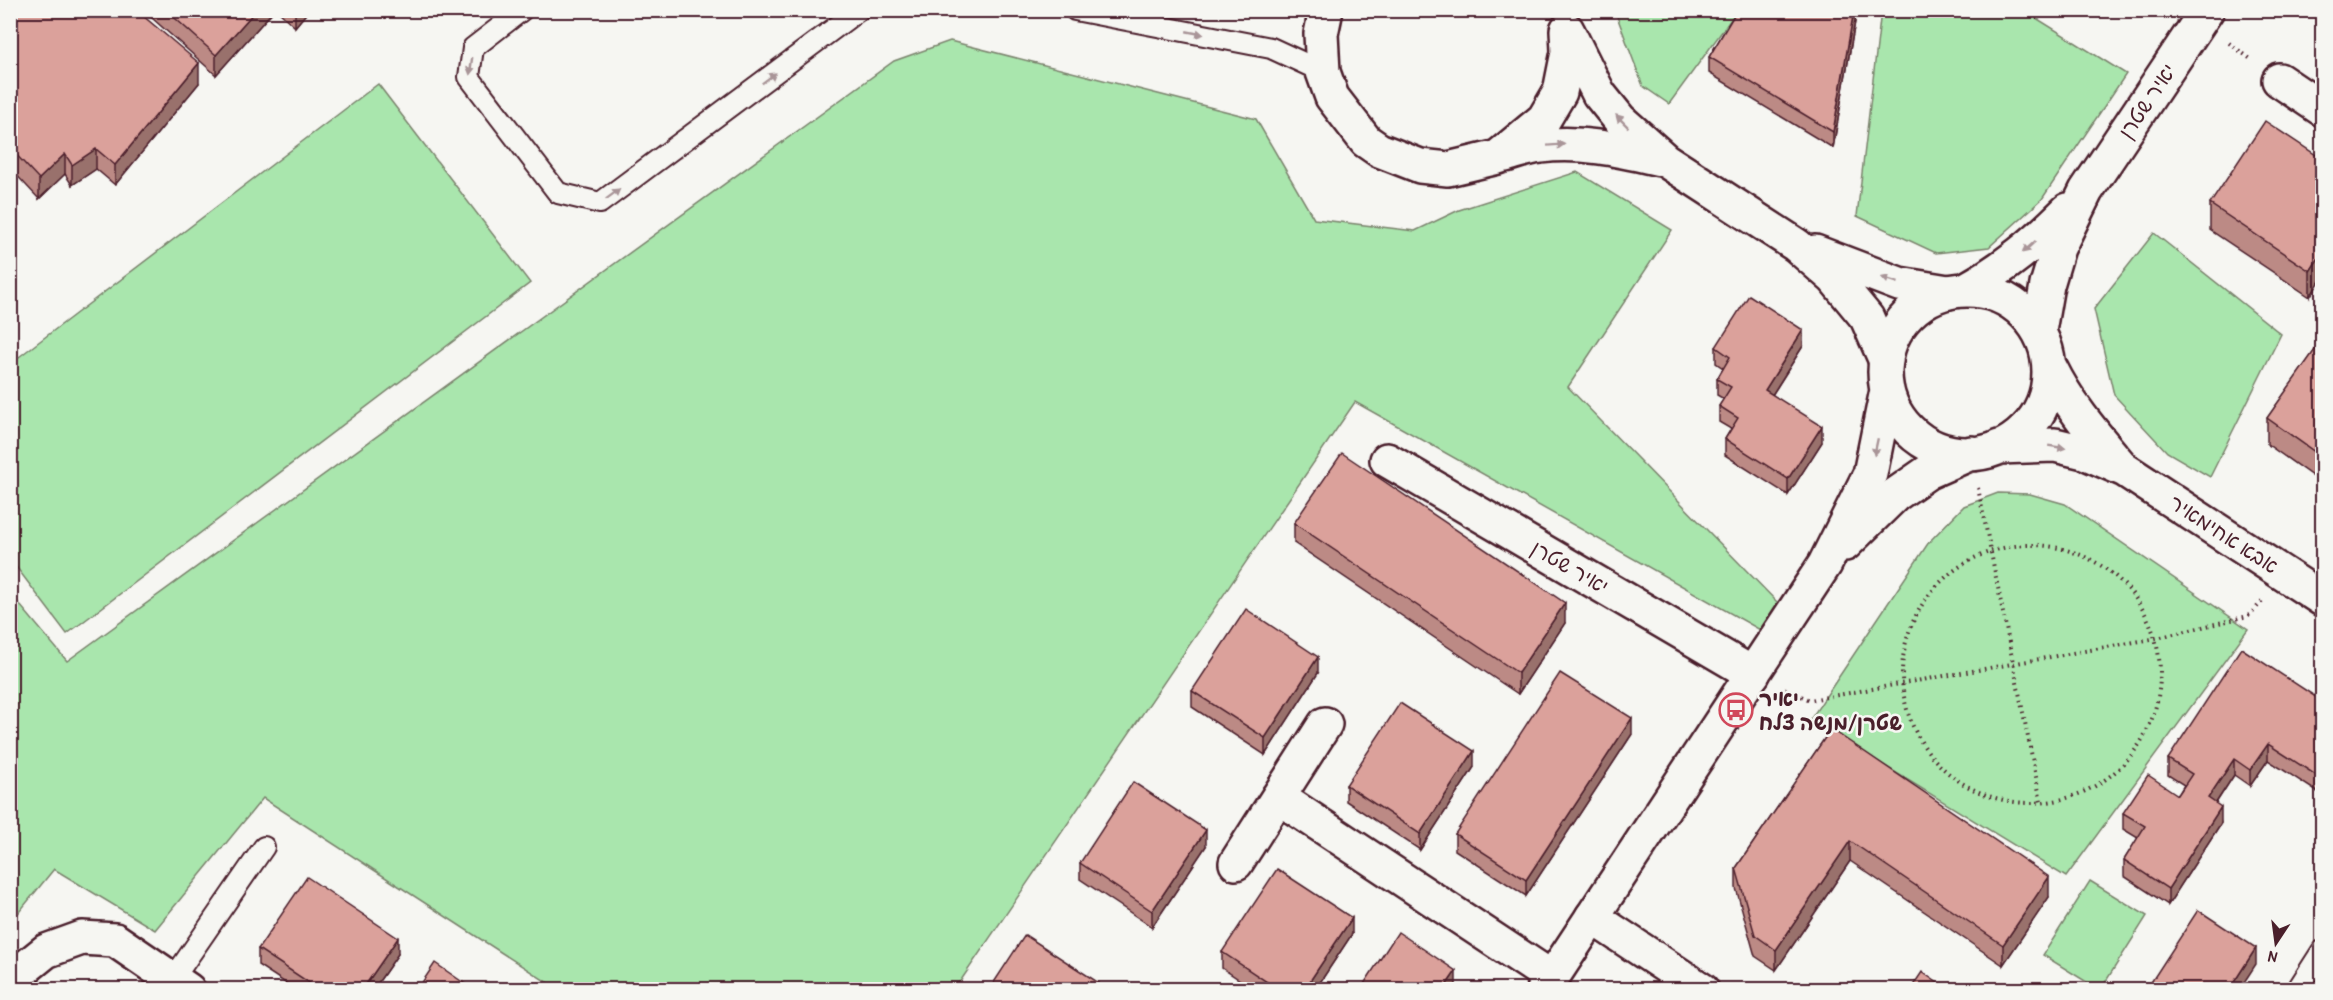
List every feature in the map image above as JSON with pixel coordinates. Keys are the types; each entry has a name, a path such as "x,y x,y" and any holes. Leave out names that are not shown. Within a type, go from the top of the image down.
{"street":[{"path":"1326,10 1321,34 1323,72 1332,97 1366,141 1379,150 1420,166 1448,169 1538,146 1569,144 1610,148 1665,160"},
{"name":"יאיר שטרן","path":"2039,331 2047,285 2058,248 2086,191 2204,16"},
{"path":"1498,157 1545,118 1560,92 1568,52 1565,21"},
{"path":"1565,21 1599,94 1620,120 1665,160 1796,245 1834,278 1867,318 1895,411 1909,429 1927,443 1948,451 1985,450"},
{"path":"2279,80 2322,109"},
{"name":"יאיר שטרן","path":"1956,291 1995,273 2020,256 2086,191"},
{"path":"1796,245 1899,284 1956,291 1983,291 2000,296 2022,311 2039,331 2050,367 2049,387 2042,406 2032,423 2017,437 1928,472 1895,495 1825,564"},
{"path":"1278,797 1548,984 1825,564 1870,474 1892,338 1906,317 1925,301 1956,291"},
{"name":"אבא אחימאיר","path":"2050,367 2062,391 2080,418 2125,470"},
{"name":"אבא אחימאיר","path":"1985,450 2055,445 2084,452 2125,470 2322,598"},
{"name":"יאיר שטרן","path":"1387,460 1753,674"},
{"path":"1236,863 1325,724"},
{"path":"1592,917 1702,990"},
{"path":"10,980 46,951 82,939 115,940 181,984"}],"lane":[{"path":"522,10 473,48 470,77 558,193 600,203 859,10"},
{"path":"1076,10 1271,48 1323,72"},
{"path":"181,984 264,847"},
{"path":"2297,990 2322,951"}],"path":[{"path":"2204,16 2279,80"},
{"path":"1985,450 1990,549 2041,802"},
{"path":"2043,543 2105,566 2137,597 2157,638 2162,671 2156,716 2133,756 2100,786 2057,801 2012,803 1974,791 1938,765 1912,727 1901,683 1906,638 1924,598 1956,566 1990,549 2043,543"},
{"path":"1753,674 1810,700 2157,638 2248,616 2289,576"}],"green space":[{"path":"1615,11 1737,11 1669,104 1643,86"},
{"path":"1881,11 2025,11 2126,74 2042,199 1989,247 1936,253 1857,216"},
{"path":"950,41 1256,119 1314,219 1415,231 1459,210 1577,172 1672,230 1568,387 1779,604 1762,631 1355,402 955,989 559,990 263,798 155,930 54,869 11,922 10,593 67,661 894,61"},
{"path":"378,84 530,283 67,634 11,560 11,363"},
{"path":"2154,233 2281,334 2210,477 2167,452 2114,395 2094,309"},
{"path":"1998,493 2030,494 2065,504 2248,629 2066,877 1810,720 1929,542 1964,506"},
{"path":"2090,881 2147,916 2101,989 2043,955"}],"building":[{"path":"10,10 136,10 199,63 115,165 96,149 72,165 65,154 39,179 10,148"},
{"path":"166,10 256,10 216,55"},
{"path":"1737,10 1854,10 1833,132 1709,57"},
{"path":"2265,121 2322,159 2322,253 2310,271 2210,204"},
{"path":"1749,295 1803,330 1765,390 1822,426 1788,479 1725,439 1738,418 1719,406 1731,387 1717,379 1730,357 1716,347"},
{"path":"2322,340 2322,457 2267,418"},
{"path":"1342,453 1565,603 1518,673 1294,523"},
{"path":"1246,609 1318,657 1265,738 1192,691"},
{"path":"2241,648 2322,701 2322,779 2268,744 2250,770 2234,759 2208,798 2221,807 2168,889 2124,860 2145,826 2123,813 2148,775 2178,795 2192,774 2168,759"},
{"path":"1560,673 1632,718 1526,880 1455,834"},
{"path":"1400,703 1474,751 1420,834 1346,785"},
{"path":"1831,729 2049,877 2003,945 1850,841 1776,950 1755,935 1736,868"},
{"path":"1133,782 1206,830 1152,911 1080,863"},
{"path":"1277,869 1352,918 1304,990 1279,990 1222,952"},
{"path":"307,877 398,938 362,990 320,990 258,949"},
{"path":"2198,910 2256,948 2229,990 2146,990"},
{"path":"1398,932 1456,971 1443,990 1360,990"},
{"path":"1025,935 1099,983 1095,990 989,990"},
{"path":"435,963 474,990 417,990"},
{"path":"1922,972 1948,990 1910,990"}],"place":[{"name":"יאיר שטרן/מנשה צלח","path":"1736,710"}]}
